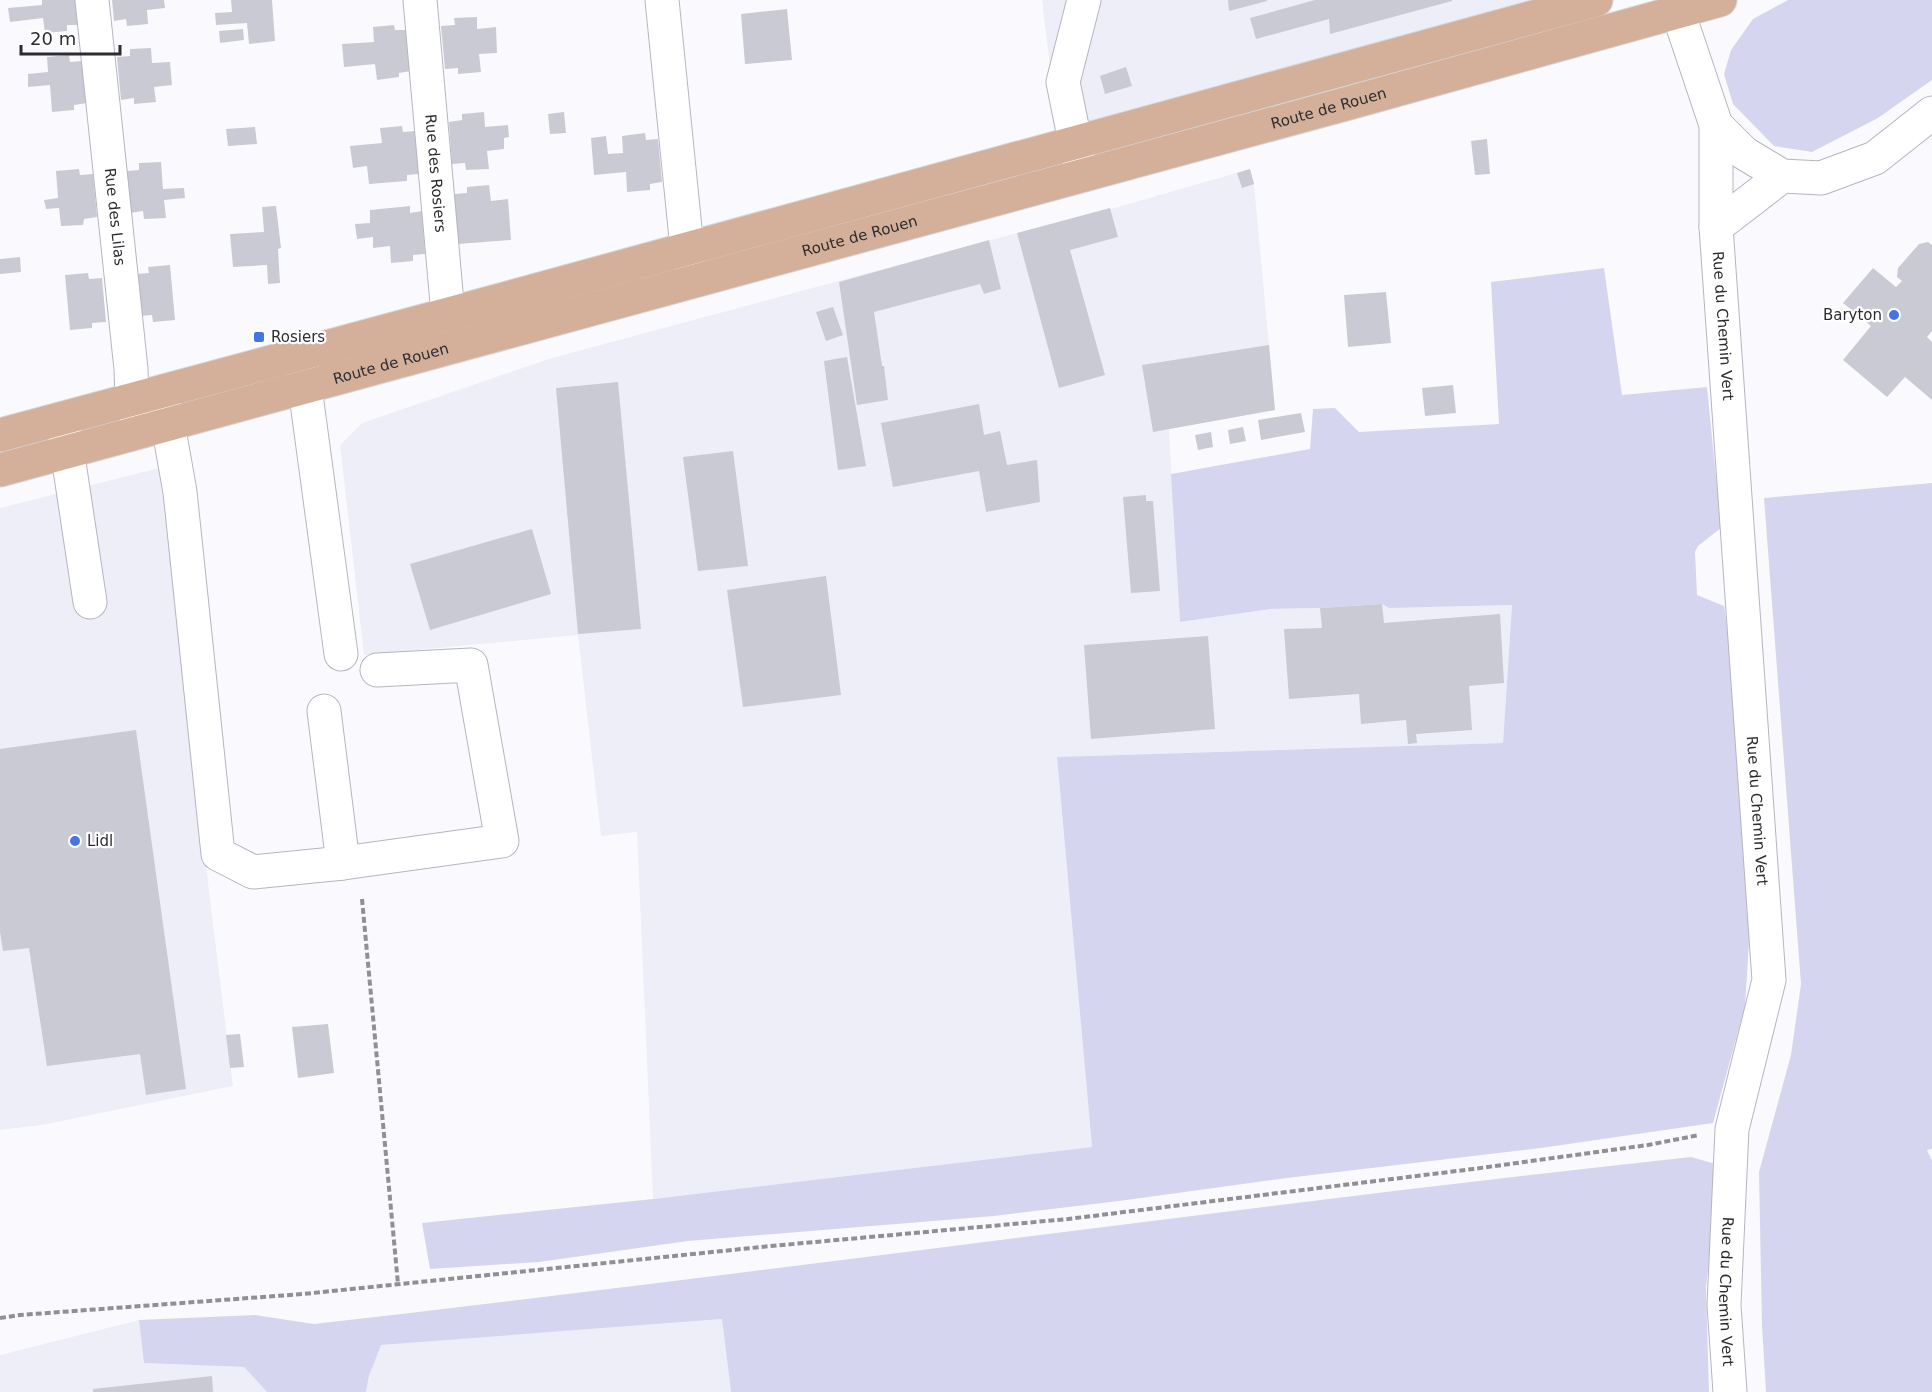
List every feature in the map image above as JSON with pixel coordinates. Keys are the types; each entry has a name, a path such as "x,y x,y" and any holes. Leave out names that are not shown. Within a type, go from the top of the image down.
{"main road":[{"path":"0,435 1596,0"},
{"name":"Route de Rouen","path":"0,470 1349,104 1676,6 1720,0"}],"street":[{"name":"Rue des Lilas","path":"92,0 131,369 147,395 154,428 180,492 219,854 253,872 343,863"},
{"name":"Rue des Rosiers","path":"420,0 449,314 460,345"},
{"path":"662,0 687,248 694,281"},
{"path":"1082,176 1063,82 1084,0"},
{"name":"Rue du Chemin Vert","path":"1676,6 1716,125 1716,227 1769,980 1732,1129 1724,1305 1731,1392"},
{"path":"1342,69 1349,104"},
{"path":"1716,125 1744,153 1782,176 1821,178 1875,158 1932,114"},
{"path":"1716,227 1782,176"},
{"path":"300,353 341,654"},
{"path":"62,418 90,602"},
{"path":"324,711 343,863 502,841 471,665 377,670"}],"path":[{"path":"362,899 398,1284"},
{"path":"0,1318 303,1294 1137,1211 1648,1145 1732,1129"}],"shaded area":[{"path":"1042,0 1531,0 1058,135"},
{"path":"1788,0 1932,0 1932,80 1878,118 1812,152 1774,146 1733,104 1724,74 1731,50 1753,19"},
{"path":"1250,169 1254,184 1275,410 1169,429 1180,622 1271,609 1382,604 1389,608 1512,605 1503,743 1057,757 1092,1147 653,1199 637,832 601,836 578,635 364,655 340,445 362,423 552,358 1087,216"},
{"path":"1604,268 1622,395 1707,387 1721,528 1698,546 1695,552 1697,595 1724,606 1733,668 1750,926 1745,1006 1713,1123 1541,1148 994,1216 688,1241 539,1262 430,1269 422,1223 653,1199 1092,1147 1057,757 1503,743 1512,605 1389,608 1382,604 1271,609 1180,622 1171,474 1310,449 1313,409 1335,408 1359,432 1499,424 1491,282"},
{"path":"163,467 209,891 233,1086 42,1125 0,1130 0,508"},
{"path":"1932,483 1932,1149 1927,1150 1932,1161 1932,1392 1766,1392 1762,1326 1759,1172 1791,1055 1801,984 1764,498"},
{"path":"1691,1157 1719,1165 1706,1288 1709,1392 731,1392 722,1319 381,1345 369,1376 366,1392 267,1392 244,1367 144,1363 139,1320 255,1315 314,1324 1519,1176"},
{"path":"722,1319 731,1392 366,1392 380,1345"},
{"path":"139,1320 145,1363 244,1367 267,1392 0,1392 0,1355"}],"building":[{"path":"42,0 77,0 79,25 67,25 67,31 45,33 43,18 10,22 8,8 42,5"},
{"path":"112,0 164,0 165,8 147,10 148,24 127,26 126,19 114,21"},
{"path":"231,0 272,0 275,41 249,44 247,23 216,25 215,13 232,12"},
{"path":"1228,0 1267,0 1267,1 1229,11"},
{"path":"1315,0 1452,1 1330,34 1329,19 1256,39 1250,18"},
{"path":"787,9 792,60 745,64 741,14"},
{"path":"477,17 477,29 496,27 497,53 479,54 481,72 458,74 458,68 445,69 441,26 455,25 454,18"},
{"path":"394,25 395,30 407,30 411,71 399,73 399,77 377,80 375,64 344,67 342,44 374,42 373,27"},
{"path":"243,29 244,40 220,43 219,31"},
{"path":"151,48 152,63 170,62 172,85 154,87 156,102 134,104 134,98 121,100 117,57 130,56 130,49"},
{"path":"69,55 70,62 83,61 87,103 74,105 74,110 52,112 50,85 28,87 28,74 48,72 47,57"},
{"path":"1126,67 1132,86 1105,94 1100,76"},
{"path":"484,112 485,127 508,125 509,137 504,138 504,149 487,151 489,169 466,170 465,163 452,164 449,122 462,120 462,114"},
{"path":"564,112 566,133 550,134 548,114"},
{"path":"402,126 403,132 416,131 419,174 407,175 407,181 369,184 367,166 353,168 350,146 382,143 380,128"},
{"path":"255,127 257,144 228,146 226,129"},
{"path":"645,133 646,140 658,139 662,182 650,184 650,190 627,192 626,172 594,175 591,138 606,136 608,154 623,153 622,136"},
{"path":"1487,139 1490,174 1475,175 1471,141"},
{"path":"161,162 163,189 184,188 185,198 164,200 166,218 144,219 143,211 130,213 127,171 139,170 139,163"},
{"path":"79,169 80,175 93,174 97,217 84,219 83,225 61,226 59,208 46,209 44,200 58,198 56,171"},
{"path":"1250,169 1254,184 1242,188 1237,173"},
{"path":"489,185 491,201 508,199 511,240 458,244 454,194 467,193 467,187"},
{"path":"276,206 281,248 278,249 280,283 268,284 267,265 233,267 230,234 264,232 262,207"},
{"path":"410,206 410,213 422,211 425,254 413,255 413,261 391,263 390,246 373,248 373,237 357,239 355,224 370,223 370,210"},
{"path":"1110,208 1118,237 1070,250 1105,375 1059,388 1017,233"},
{"path":"989,240 1001,289 984,294 980,284 874,312 888,400 857,405 839,282"},
{"name":"Baryton","path":"1928,242 1932,245 1932,331 1927,337 1932,342 1932,400 1905,377 1887,397 1843,360 1871,326 1843,303 1873,268 1896,287 1902,281 1897,277 1898,268 1919,244"},
{"path":"20,257 21,272 0,274 0,259"},
{"path":"170,265 175,320 153,322 152,315 139,316 135,274 149,273 148,267"},
{"path":"88,273 89,279 102,278 106,322 92,323 92,328 70,330 65,275"},
{"path":"1386,292 1391,343 1348,347 1344,295"},
{"path":"833,307 843,335 826,341 816,312"},
{"path":"1269,345 1275,410 1153,432 1142,365"},
{"path":"847,357 866,466 838,470 824,361"},
{"path":"618,382 641,629 578,634 556,388"},
{"path":"1453,385 1456,413 1425,416 1422,388"},
{"path":"979,404 984,435 1000,431 1007,465 1037,460 1040,502 986,512 979,471 893,487 881,423"},
{"path":"1301,413 1305,432 1261,440 1258,420"},
{"path":"1243,427 1246,441 1230,444 1228,430"},
{"path":"1211,432 1213,447 1198,450 1195,435"},
{"path":"733,451 748,566 698,571 683,457"},
{"path":"1146,495 1146,501 1153,501 1160,591 1131,593 1123,497"},
{"path":"532,529 551,594 430,630 410,564"},
{"path":"826,576 841,695 743,707 727,590"},
{"path":"1382,604 1384,623 1500,614 1504,683 1469,686 1472,730 1416,734 1417,743 1408,744 1406,720 1361,724 1359,694 1289,699 1284,629 1322,628 1320,608"},
{"path":"1208,636 1215,729 1091,739 1084,645"},
{"name":"Lidl","path":"136,730 186,1089 146,1095 140,1054 47,1066 29,948 3,951 0,932 0,749"},
{"path":"328,1024 334,1073 298,1078 292,1027"},
{"path":"240,1034 244,1067 230,1068 226,1035"},
{"path":"212,1376 213,1392 93,1392 93,1389"}],"place":[{"name":"Baryton","path":"1894,315"},
{"name":"Rosiers","path":"259,337"},
{"name":"Lidl","path":"75,841"}]}
